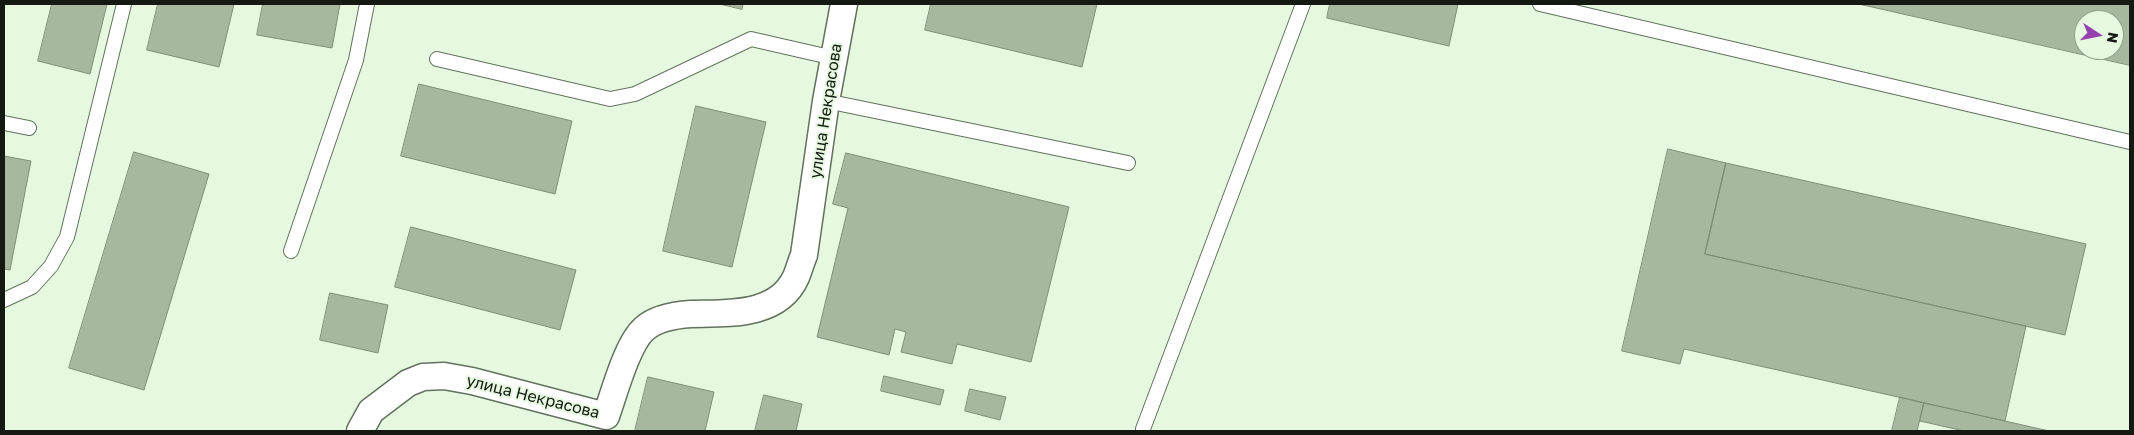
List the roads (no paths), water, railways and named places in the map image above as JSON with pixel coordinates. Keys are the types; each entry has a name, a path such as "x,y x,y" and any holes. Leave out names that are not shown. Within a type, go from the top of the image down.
{"street":[{"name":"улица Некрасова","path":"360,431 370,411 408,383 423,377 444,376 472,380 604,424 632,343 644,328 663,318 682,314 736,313 761,308 781,297 796,278 804,255 826,101 844,4"}],"lane":[{"path":"4,300 32,287 51,266 67,237 124,4"},
{"path":"291,251 356,60 367,4"},
{"path":"1146,431 1303,4"},
{"path":"1540,4 1598,10 2130,142"},
{"path":"437,59 610,99 635,94 751,39 834,58"},
{"path":"826,101 1128,163"},
{"path":"4,123 29,128"}]}
